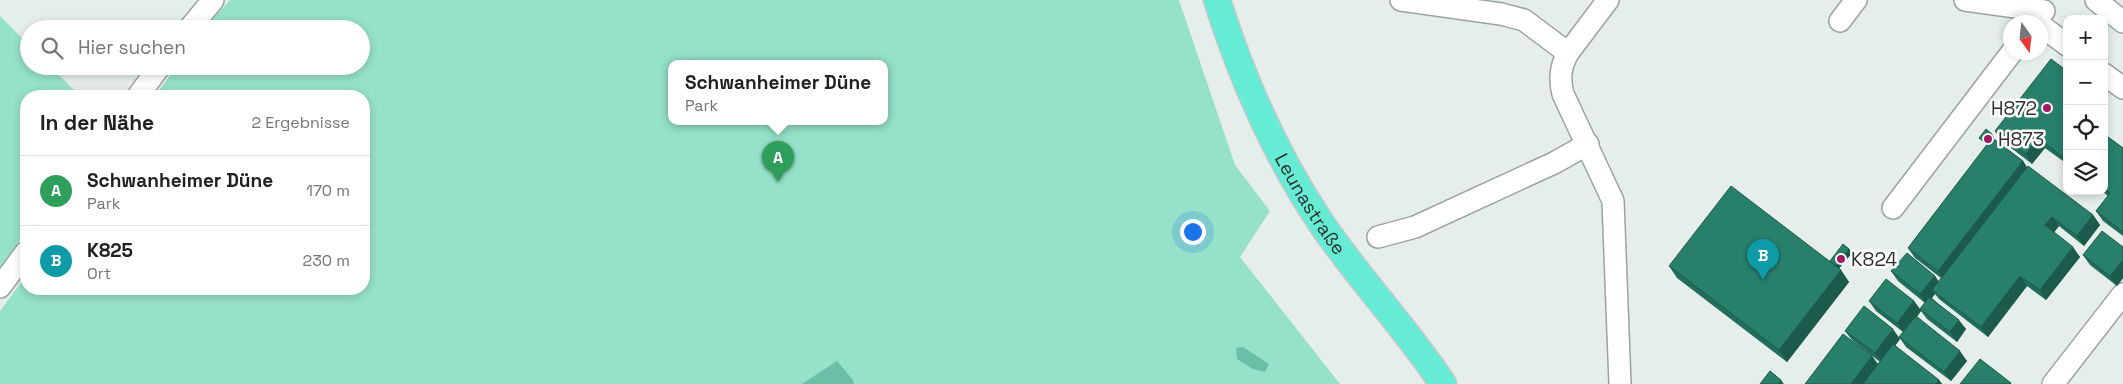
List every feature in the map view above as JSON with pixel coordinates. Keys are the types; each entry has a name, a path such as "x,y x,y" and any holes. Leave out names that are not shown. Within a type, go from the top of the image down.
{"main road":[{"name":"Leunastraße","path":"1217,0 1237,61 1251,95 1302,194 1343,254 1443,384"}],"street":[{"path":"196,20 213,0"},
{"path":"1401,0 1501,14 1524,20 1568,53"},
{"path":"1608,0 1568,53 1564,60 1560,82 1563,94 1613,201 1620,384"},
{"path":"1840,21 1856,0"},
{"path":"1965,0 2032,15"},
{"path":"2096,0 2123,22"},
{"path":"2048,25 2063,41"},
{"path":"1893,208 2006,60"},
{"path":"142,90 153,75"},
{"path":"2108,77 2123,88"},
{"path":"1378,237 1415,227 1554,162 1588,144"},
{"path":"0,287 20,260"},
{"path":"2053,384 2123,294"}],"shaded area":[{"path":"230,0 1179,0 1235,165 1270,211 1240,257 1340,384 0,384 0,311 20,284 20,295 370,295 370,90 159,90 170,75 370,75 370,20 211,20"},
{"path":"0,16 20,36 20,75 59,75 74,90 20,90 20,240 0,269"},
{"path":"1243,347 1269,364 1265,372 1253,369 1237,359 1236,348"},
{"path":"837,361 853,380 854,384 802,384"}],"building":[{"name":"H872","path":"2051,59 2063,68 2063,157 2038,138 2026,154 1995,131"},
{"path":"1986,129 1992,134 1985,142 1979,138"},
{"path":"2108,137 2123,148 2123,232 2096,211 2110,193 2108,192"},
{"path":"1992,138 2023,161 1938,271 1908,248"},
{"path":"2028,166 2063,192 2063,195 2066,195 2093,215 2077,236 2052,217 2045,225 2073,247 2040,290 2020,276 1981,327 1932,290"},
{"path":"1731,186 1841,270 1779,350 1669,266"},
{"path":"2102,231 2123,247 2123,260 2110,276 2083,255"},
{"path":"1843,244 1849,249 1836,266 1830,261"},
{"path":"1907,253 1935,276 1920,294 1891,271"},
{"path":"1886,279 1914,301 1897,323 1869,301"},
{"path":"1929,297 1959,320 1950,332 1920,309"},
{"path":"1864,306 1893,329 1875,353 1845,331"},
{"path":"1916,316 1960,351 1944,372 1899,337"},
{"path":"1843,334 1872,356 1851,384 1805,384"},
{"path":"1893,344 1939,380 1936,384 1863,384"},
{"path":"1980,359 2011,383 1960,384"},
{"path":"1770,371 1781,380 1778,384 1760,384"}],"place":[{"name":"H872","path":"2047,108"},
{"name":"H873","path":"1988,139"},
{"name":"Schwanheimer Düne","path":"778,182"},
{"name":"K824","path":"1841,259"},
{"name":"K825","path":"1763,280"}]}
